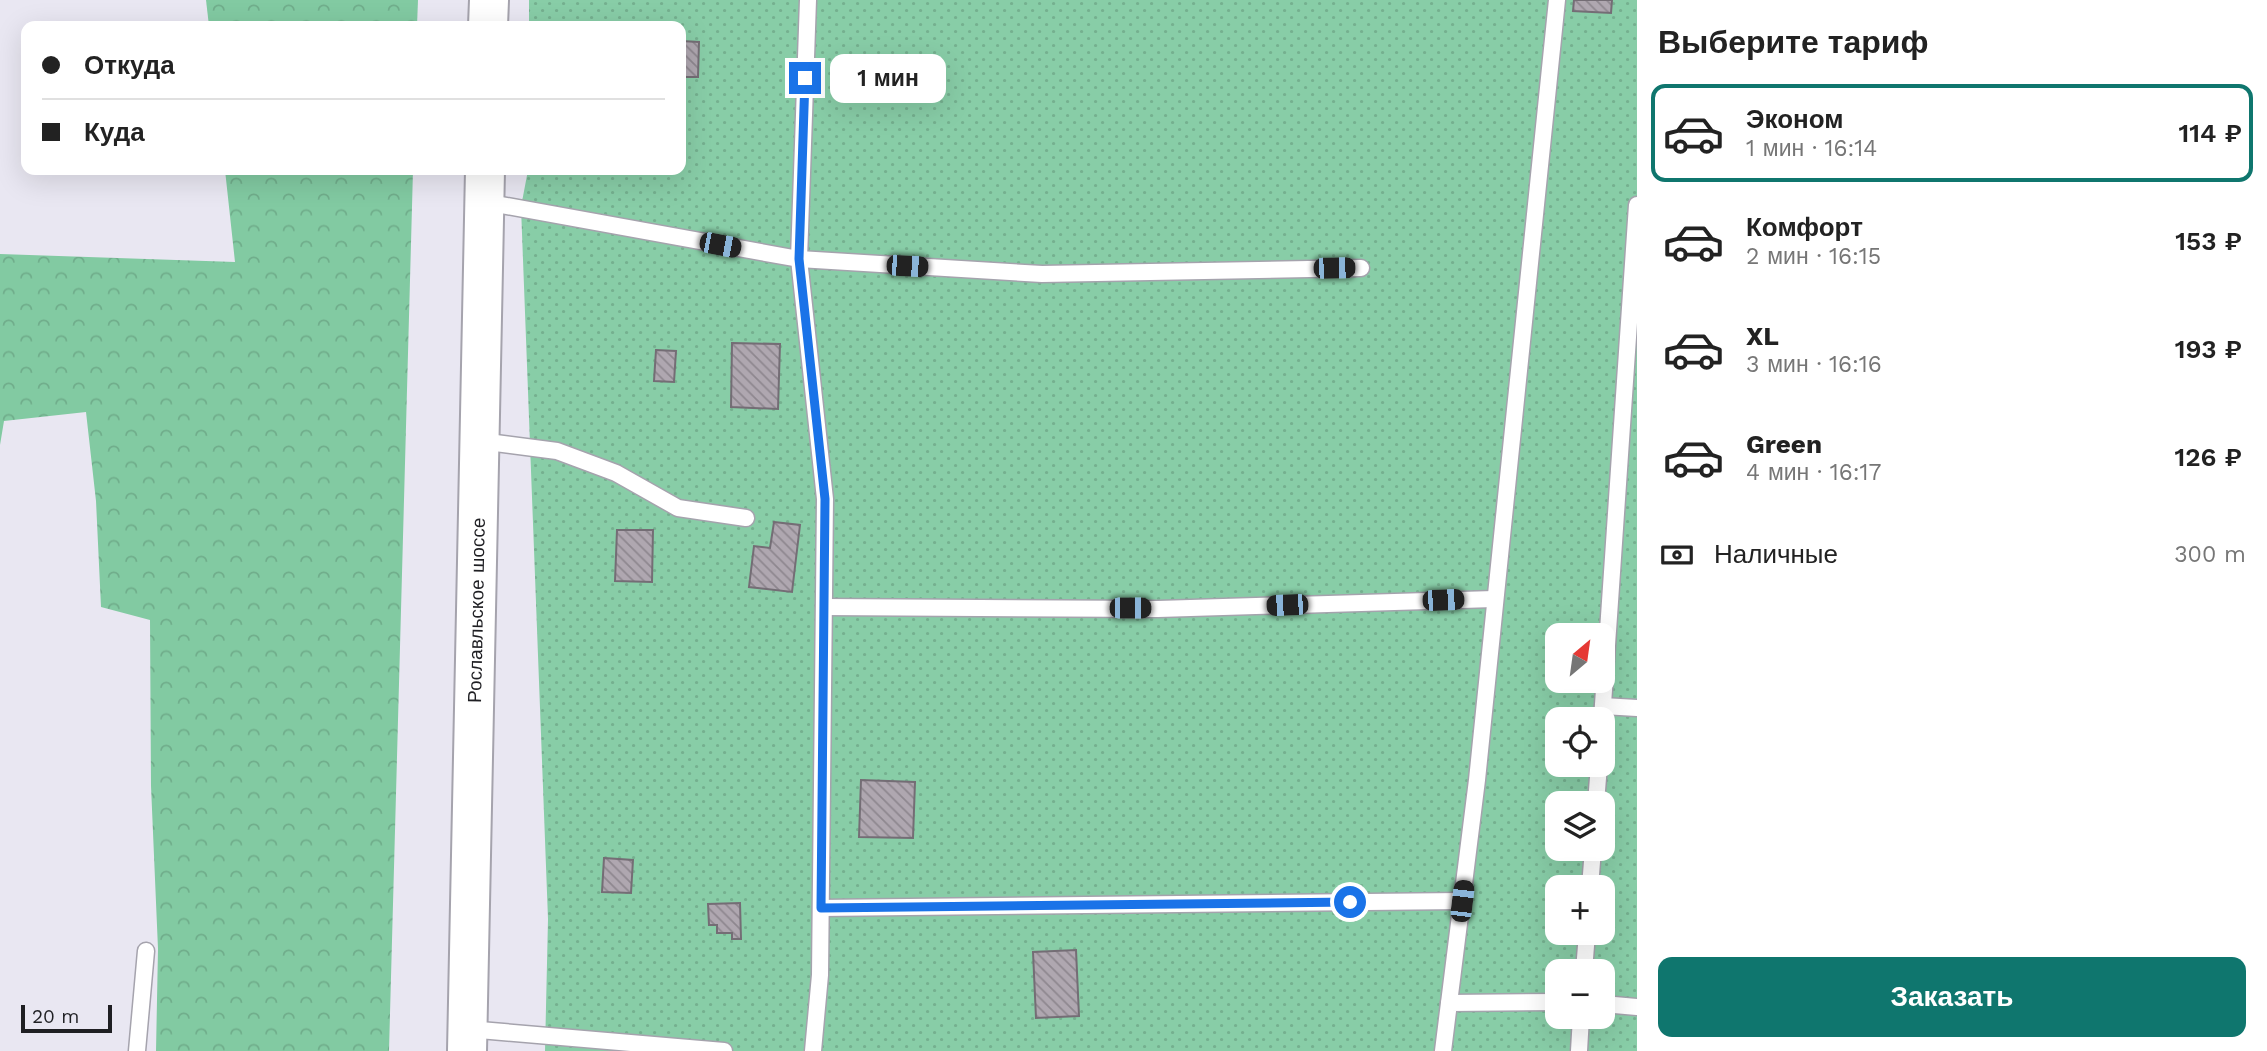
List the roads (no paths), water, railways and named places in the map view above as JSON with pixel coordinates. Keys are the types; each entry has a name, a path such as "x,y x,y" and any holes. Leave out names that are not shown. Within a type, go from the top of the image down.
{"main road":[{"path":"488,21 489,0"},
{"name":"Рославльское шоссе","path":"467,1040 485,186"}],"lane":[{"path":"808,0 799,259 825,499 820,975 813,1051"},
{"path":"1443,1051 1477,780 1557,0"},
{"path":"485,186 799,259 1042,274 1361,268"},
{"path":"1604,707 1630,421 1637,205"},
{"path":"480,441 557,451 615,473 678,508 746,518"},
{"path":"824,607 1158,609 1494,599"},
{"path":"1615,711 1637,708"},
{"path":"821,908 1462,901"},
{"path":"137,1051 146,951"},
{"path":"1449,1003 1545,1002"},
{"path":"1615,1005 1637,1007"},
{"path":"1579,1051 1580,1029"},
{"path":"467,1040 724,1051"}]}
